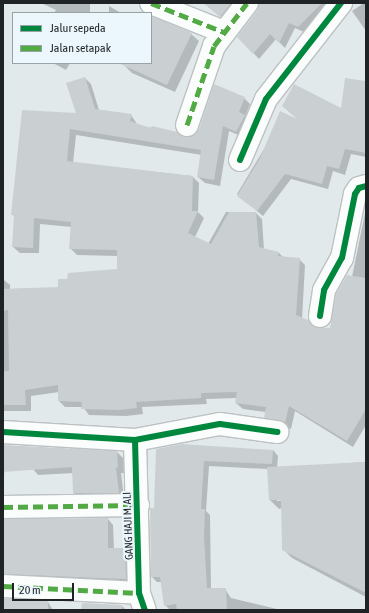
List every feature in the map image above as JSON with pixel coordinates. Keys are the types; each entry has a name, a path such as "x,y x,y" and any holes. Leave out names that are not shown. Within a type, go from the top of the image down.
{"street":[{"path":"151,3 224,32"},
{"path":"187,125 214,46 247,3"},
{"path":"240,160 266,100 341,3"},
{"path":"320,316 324,290 342,258 355,194 359,188 366,186"},
{"path":"3,432 135,440 220,424 277,432"},
{"name":"GANG HAJI M. ALI","path":"135,440 142,601"},
{"path":"3,507 138,505"},
{"path":"3,586 142,601"}],"building":[{"path":"203,3 231,3 220,17"},
{"path":"259,3 322,3 298,27 289,23 279,43 270,34 253,54 237,37 257,11"},
{"path":"152,16 192,33 167,85 120,64 152,64"},
{"path":"85,77 95,109 132,114 130,121 150,128 152,126 177,132 183,137 195,135 199,129 214,84 245,97 239,112 245,115 236,132 223,126 214,180 197,177 201,150 70,129 67,161 193,176 192,211 198,211 188,233 211,244 229,212 256,212 259,247 279,252 278,256 300,258 296,315 308,320 318,328 330,328 336,294 347,275 366,278 366,409 347,441 289,406 285,423 264,418 266,407 235,403 237,392 201,393 201,398 136,402 137,408 119,410 81,409 82,402 58,401 58,385 25,390 26,405 3,405 3,371 9,371 8,310 3,311 3,289 58,287 58,279 67,279 68,273 117,269 117,250 69,249 71,222 34,218 33,248 12,247 14,215 11,215 22,110 76,113 66,83"},
{"path":"345,78 366,81 366,153 345,149 339,169 327,166 322,184 285,174 257,211 237,196 260,158 280,111 297,119 282,106 294,84 341,108"},
{"path":"182,444 273,450 272,464 204,461 201,509 205,509 204,536 207,588 226,588 227,610 177,610 176,604 164,606 160,577 151,577 150,508 154,508 156,449"},
{"path":"3,445 117,451 118,467 116,468 119,493 73,493 72,467 3,472"},
{"path":"366,462 366,593 282,550 281,500 269,500 267,467"},
{"path":"108,518 108,548 125,548 126,579 3,574 3,519"},
{"path":"3,599 48,601 48,610 3,610"},
{"path":"82,603 122,605 122,610 81,610"}],"marked path":[{"path":"151,3 224,32"},
{"path":"187,125 214,46 247,3"},
{"path":"3,507 138,505"},
{"path":"3,586 139,593"}],"cycle path":[{"path":"240,160 266,99 341,3"},
{"path":"320,316 324,290 342,258 355,194 359,188 366,186"},
{"path":"3,432 135,440 220,424 277,432"},
{"path":"135,440 139,593 145,610"}]}
